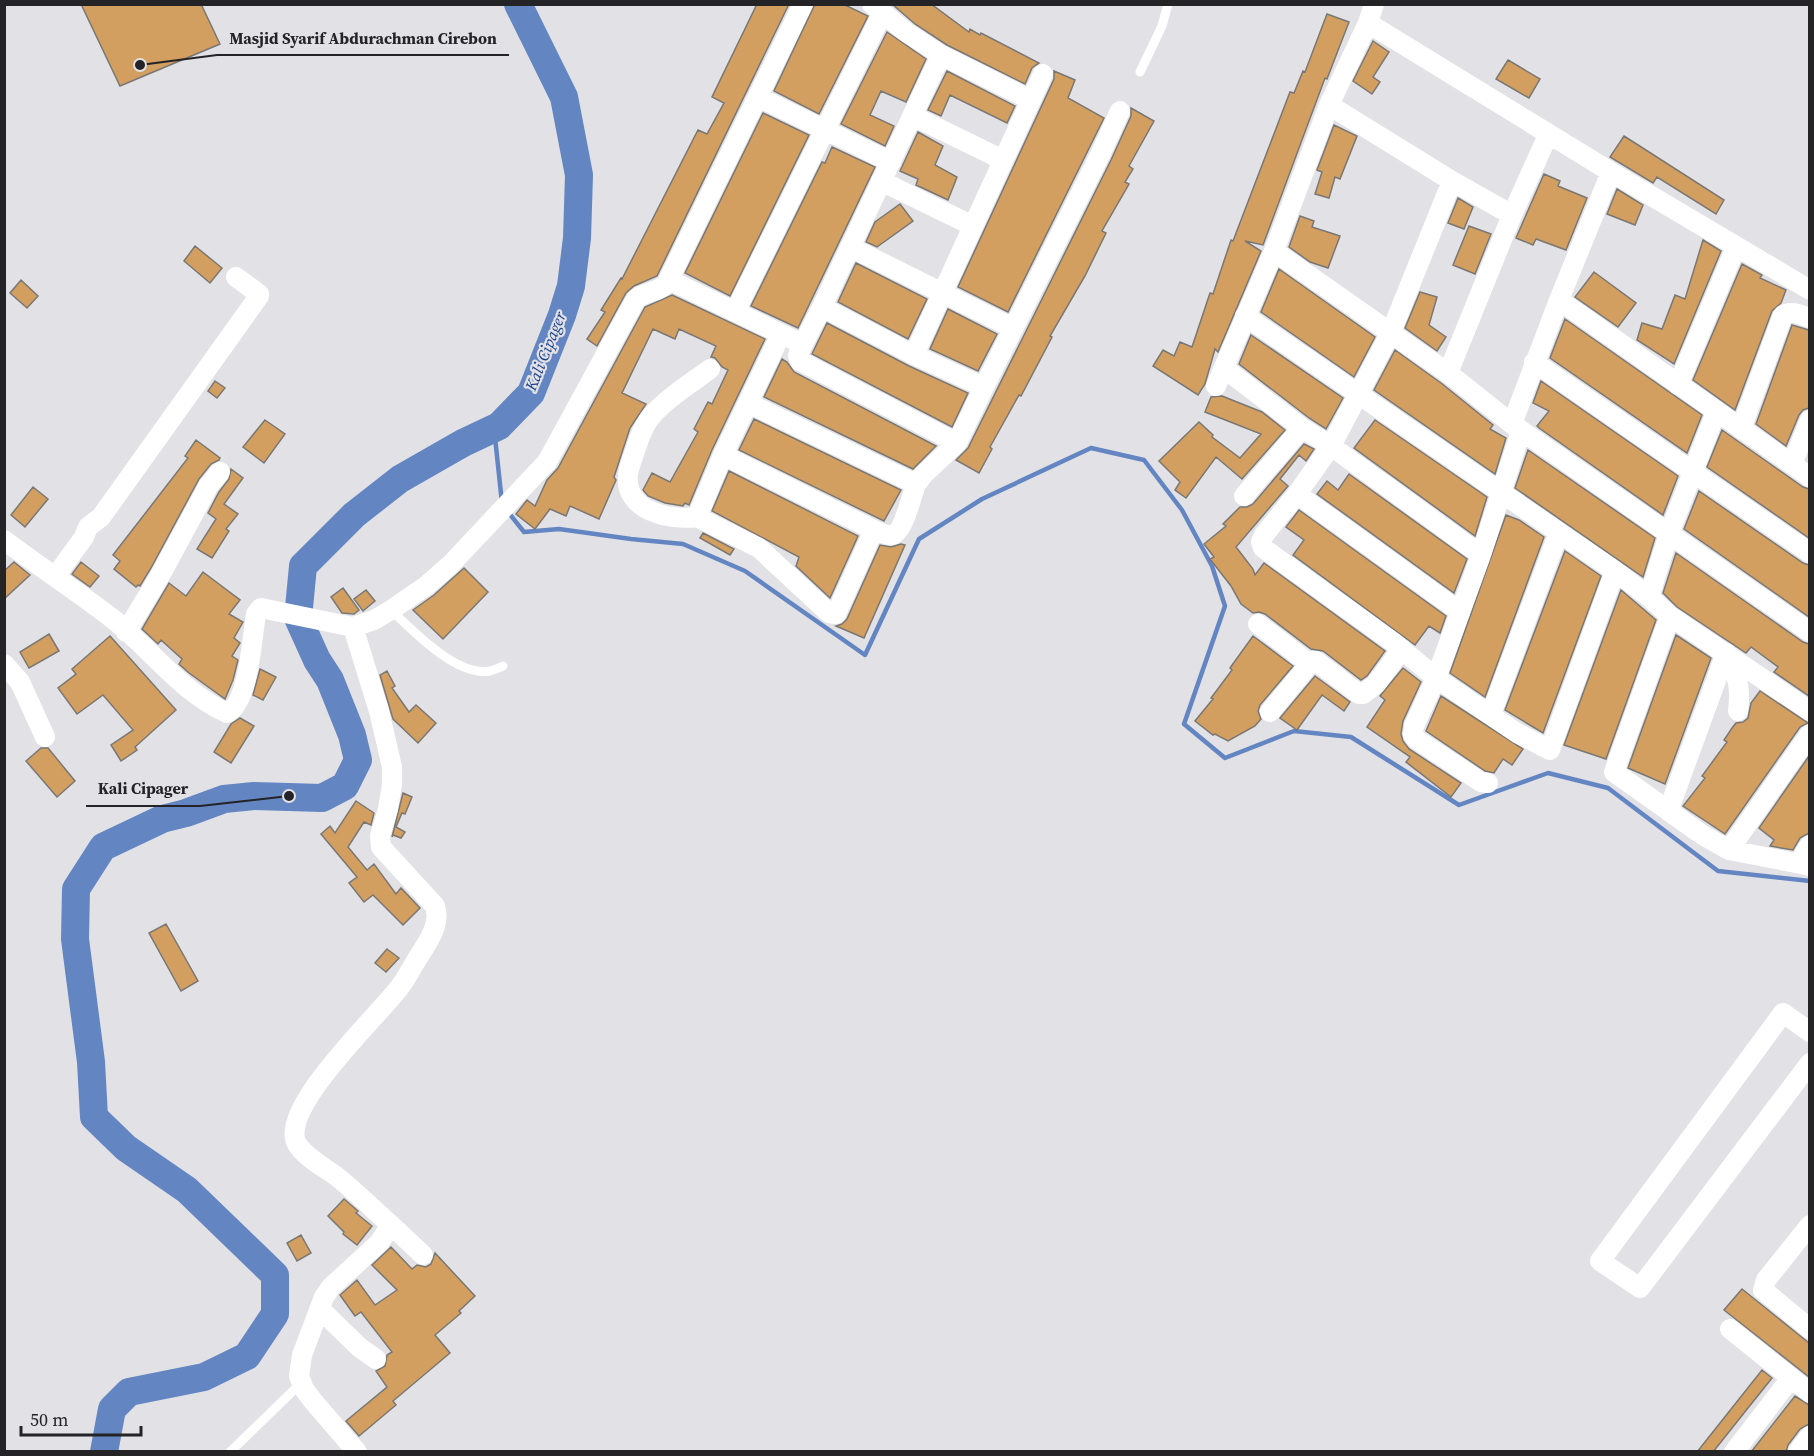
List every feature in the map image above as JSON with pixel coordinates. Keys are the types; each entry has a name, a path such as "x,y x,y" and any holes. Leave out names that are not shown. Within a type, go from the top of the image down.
{"street":[{"path":"4,540 114,620 177,680 204,701 227,713 232,711 243,693 256,614 261,608 353,627 374,620 391,610 451,564 537,474 552,453 636,299 642,294 659,290 669,280 803,4"},
{"path":"735,312 824,130 877,8 906,32 941,55 1031,100"},
{"path":"1481,555 1331,446 1220,377 1275,250 1329,105 1371,14 1548,135 1809,291"},
{"path":"941,55 798,355 802,362 957,443"},
{"path":"914,355 1043,74"},
{"path":"758,97 891,162"},
{"path":"1329,105 1452,181 1512,214"},
{"path":"723,454 874,530 892,535 896,533 904,521 916,484 957,443 1120,111"},
{"path":"912,116 1003,160"},
{"path":"1448,373 1512,214 1548,135"},
{"path":"1488,783 1480,782 1416,739 1413,735 1414,726 1436,678 1502,494 1534,362 1611,172"},
{"path":"1452,181 1391,332 1331,446 1264,535 1261,542 1263,548 1402,649 1436,678 1517,733 1550,750 1615,571"},
{"path":"881,182 973,226"},
{"path":"850,247 1013,328"},
{"path":"1678,385 1736,247"},
{"path":"1275,250 1448,373 1517,427 1809,632"},
{"path":"55,577 84,537 88,527 101,517 259,296 259,293 236,277"},
{"path":"669,280 802,344"},
{"path":"1559,300 1809,477"},
{"path":"822,307 914,355 984,387"},
{"path":"1741,429 1784,315 1788,312 1809,318"},
{"path":"1245,316 1615,571 1670,616 1809,711"},
{"path":"697,517 723,454 781,334"},
{"path":"1534,362 1809,553"},
{"path":"710,369 657,410 648,421 640,437 628,477 636,501 651,512 681,519 697,517 759,548 833,614 837,612 874,530"},
{"path":"748,403 916,484"},
{"path":"1649,597 1669,534 1716,412"},
{"path":"1792,464 1809,420"},
{"path":"1244,496 1302,428"},
{"path":"126,632 161,574 209,485 220,472"},
{"path":"1297,494 1459,611"},
{"path":"1491,714 1559,532"},
{"path":"1670,616 1614,772 1701,834 1729,850 1805,865 1804,854 1809,845"},
{"path":"1258,624 1310,664"},
{"path":"353,627 379,711 392,767 391,792 380,836 381,847 435,906 438,915 428,941 399,988 334,1062 302,1107 295,1130 296,1142 303,1151 337,1177 423,1255"},
{"path":"1270,712 1310,664 1316,661 1359,694 1363,694 1376,684 1402,649"},
{"path":"1726,653 1734,668 1738,683 1740,695 1738,711"},
{"path":"1669,809 1726,653"},
{"path":"4,664 20,682 45,737"},
{"path":"1729,850 1809,734"},
{"path":"1809,1032 1783,1013 1600,1261 1640,1288 1809,1063"},
{"path":"357,1452 299,1384 302,1355 331,1287 379,1243 391,1225"},
{"path":"1809,1225 1766,1280 1763,1290 1809,1329"},
{"path":"320,1309 359,1347 376,1359"},
{"path":"1730,1329 1809,1393"},
{"path":"1734,1452 1791,1378"},
{"path":"1798,1452 1809,1436"}],"lane":[{"path":"1140,72 1162,26 1167,4"},
{"path":"391,610 429,646 450,659 478,671 489,671 503,666"},
{"path":"230,1452 299,1384"}],"building":[{"path":"81,4 201,4 220,44 120,86"},
{"path":"757,4 789,4 657,276 634,286 626,293 597,346 587,339 605,312 601,310 622,279 698,130 707,134 724,103 712,97"},
{"path":"815,4 843,4 868,16 819,114 774,91"},
{"path":"892,4 931,4 969,32 970,29 980,35 981,33 1039,63 1032,68 1025,84 947,45 915,24"},
{"path":"1327,14 1349,22 1327,79 1325,78 1263,245 1245,241 1261,251 1218,352 1215,349 1205,384 1198,395 1153,366 1163,350 1174,356 1180,342 1192,347 1210,293 1213,294 1231,240 1233,241 1290,92 1294,93 1303,71 1305,72"},
{"path":"887,32 926,59 906,102 881,91 870,115 894,126 885,146 841,124"},
{"path":"1373,41 1389,52 1373,77 1380,82 1372,94 1353,81"},
{"path":"1508,60 1540,79 1529,98 1496,79"},
{"path":"947,71 1015,106 1007,123 950,95 941,116 928,110"},
{"path":"1054,71 1075,80 1068,98 1104,118 1008,312 958,287 1054,79"},
{"path":"1131,108 1154,121 1129,166 1133,169 1125,182 1129,184 1102,231 1106,233 1085,276 1050,336 1052,337 1021,396 1019,395 990,447 992,449 979,473 956,460 968,448 1111,160 1131,116"},
{"path":"763,113 809,135 730,296 685,273"},
{"path":"1334,125 1357,136 1340,179 1335,177 1329,198 1315,194 1322,172 1317,170"},
{"path":"918,132 943,146 935,165 957,177 948,200 916,185 918,179 900,171"},
{"path":"1624,136 1724,200 1716,214 1657,177 1653,183 1610,157"},
{"path":"832,147 875,167 798,328 751,306 822,162 825,163"},
{"path":"1544,174 1560,181 1558,186 1587,198 1566,250 1536,239 1533,245 1516,238"},
{"path":"1617,189 1643,205 1635,225 1607,214"},
{"path":"1458,198 1473,207 1464,229 1448,223"},
{"path":"900,204 913,221 877,247 866,242 875,222"},
{"path":"1300,216 1314,221 1312,227 1340,236 1328,268 1310,262 1289,247"},
{"path":"1469,226 1491,234 1475,274 1453,265"},
{"path":"1703,240 1721,251 1674,364 1637,340 1642,323 1662,329 1675,295 1685,299"},
{"path":"195,246 222,268 210,283 184,261"},
{"path":"856,263 927,299 908,339 838,302"},
{"path":"1742,264 1762,275 1760,278 1786,290 1781,303 1772,311 1735,410 1693,380"},
{"path":"1279,269 1375,337 1354,377 1261,312"},
{"path":"1594,272 1636,303 1618,327 1575,297"},
{"path":"21,280 38,296 27,308 10,293"},
{"path":"1420,292 1437,297 1429,325 1446,337 1437,351 1405,328"},
{"path":"672,295 765,339 712,450 689,505 665,503 648,496 643,490 652,473 670,482 698,432 694,429 708,402 712,404 728,370 711,357 716,346 679,329 675,339 653,329 622,393 646,404 630,428 614,477 616,480 599,519 570,506 566,516 550,509 535,529 516,514 527,500 535,506 547,480 558,468 645,307"},
{"path":"948,309 997,334 978,371 930,349"},
{"path":"1565,319 1702,415 1687,453 1550,358"},
{"path":"827,323 909,366 968,393 952,427 812,354"},
{"path":"1792,325 1809,330 1809,408 1803,410 1799,415 1786,446 1756,424"},
{"path":"1251,335 1343,398 1326,429 1239,364"},
{"path":"1395,350 1493,425 1490,429 1506,438 1495,474 1374,390"},
{"path":"782,359 794,372 936,446 913,469 764,397"},
{"path":"215,381 225,388 217,398 208,391"},
{"path":"1541,381 1678,476 1663,515 1537,426 1549,411 1533,403"},
{"path":"1222,396 1262,412 1285,430 1242,479 1216,457 1186,498 1175,490 1180,482 1159,461 1199,422 1213,435 1212,437 1240,458 1261,434 1205,412 1211,397"},
{"path":"754,419 901,490 884,521 739,450"},
{"path":"265,420 285,434 264,463 243,447"},
{"path":"1375,420 1487,497 1475,536 1354,448"},
{"path":"1722,430 1809,489 1809,538 1707,467"},
{"path":"196,440 220,458 211,464 199,479 151,568 140,586 136,587 114,569 120,561 113,555 188,458 185,456"},
{"path":"1304,444 1314,449 1306,461 1299,455 1280,479 1288,486 1236,547 1255,575 1264,563 1385,651 1367,676 1361,680 1323,651 1311,649 1265,614 1253,613 1241,604 1231,586 1210,559 1214,557 1204,544 1226,526 1223,524 1240,507 1253,504"},
{"path":"1528,450 1655,538 1643,577 1515,488"},
{"path":"231,469 243,478 224,504 238,514 226,529 229,531 212,558 197,549 216,519 208,513 229,479"},
{"path":"729,471 858,536 830,598 796,566 799,557 712,511"},
{"path":"1349,474 1467,559 1454,593 1317,494 1327,481 1338,490"},
{"path":"33,487 48,499 25,527 11,515"},
{"path":"1699,491 1809,565 1809,617 1684,529"},
{"path":"1299,510 1446,616 1440,633 1429,626 1415,645 1293,555 1304,540 1286,527"},
{"path":"1506,515 1519,520 1544,537 1485,697 1450,673"},
{"path":"703,533 734,549 730,555 700,538"},
{"path":"880,545 891,547 905,545 864,638 836,626 847,619"},
{"path":"1565,551 1601,576 1543,733 1505,710"},
{"path":"1676,553 1809,644 1809,696 1774,672 1778,667 1751,647 1746,653 1677,607 1663,593"},
{"path":"14,562 30,575 4,599 4,571"},
{"path":"81,562 99,576 90,587 72,574"},
{"path":"464,568 488,592 443,639 413,610"},
{"path":"203,572 240,600 229,614 243,622 234,638 240,643 232,656 238,660 225,699 179,664 182,659 161,640 158,644 142,629 169,583 186,596"},
{"path":"343,588 359,610 354,614 342,613 331,597"},
{"path":"366,590 375,601 363,611 354,599"},
{"path":"1621,590 1656,620 1606,759 1564,745"},
{"path":"49,634 59,651 29,668 20,652"},
{"path":"1676,635 1711,658 1665,784 1628,768"},
{"path":"110,636 176,710 135,747 137,750 121,761 111,745 133,730 103,695 77,714 58,688 76,674 72,669"},
{"path":"1253,636 1293,666 1260,705 1258,711 1261,719 1255,726 1228,741 1213,735 1195,721 1213,699 1211,698 1232,670 1230,668"},
{"path":"1403,668 1421,682 1403,721 1401,734 1403,741 1409,749 1461,783 1451,797 1406,762 1410,757 1367,727 1385,700 1380,696"},
{"path":"260,669 276,677 263,700 253,695"},
{"path":"387,671 395,686 392,688 409,712 416,705 436,723 418,743 393,719 380,675"},
{"path":"1315,676 1350,702 1344,711 1322,695 1297,730 1280,718"},
{"path":"1760,691 1808,723 1800,727 1725,834 1683,806 1705,778 1702,776 1727,742 1724,740 1732,728 1736,723 1748,718 1751,703"},
{"path":"1441,696 1523,749 1512,765 1503,759 1494,773 1485,771 1426,731"},
{"path":"240,718 254,726 231,763 214,752 231,724"},
{"path":"41,748 48,748 75,781 57,797 26,761"},
{"path":"1809,756 1809,833 1800,838 1793,850 1770,846 1774,840 1759,828"},
{"path":"403,793 412,797 405,814 402,813 396,827 405,832 401,838 393,835 392,837"},
{"path":"356,801 374,813 371,825 364,822 348,847 367,870 374,864 396,894 401,888 420,908 403,925 373,895 364,902 349,883 357,877 321,834 330,826 335,833"},
{"path":"166,924 198,981 181,991 149,933"},
{"path":"387,949 399,958 386,972 375,963"},
{"path":"344,1199 372,1226 357,1245 343,1234 344,1232 328,1216"},
{"path":"301,1235 311,1253 297,1261 287,1243"},
{"path":"391,1247 412,1269 417,1265 426,1267 431,1264 435,1253 475,1296 459,1311 461,1313 435,1335 450,1353 393,1401 396,1405 359,1436 346,1421 387,1387 376,1371 385,1366 387,1355 392,1352 361,1312 355,1316 340,1295 357,1280 375,1305 397,1290 372,1265"},
{"path":"1742,1289 1809,1343 1809,1377 1724,1310"},
{"path":"1762,1370 1772,1378 1713,1452 1697,1452"},
{"path":"1795,1396 1809,1405 1809,1424 1800,1429 1788,1445 1786,1452 1751,1452"}],"waterway":[{"name":"Kali Cipager","path":"104,1452 112,1409 129,1392 204,1377 247,1356 275,1314 275,1275 187,1190 126,1148 94,1117 91,1062 75,939 76,889 103,847 162,819 224,799 254,796 322,798 345,786 358,760 352,735 330,680 317,660 298,618 303,566 354,515 400,479 463,443 499,426 531,393 571,286 577,238 579,175 564,97 518,4"},
{"path":"494,428 502,503"},
{"path":"508,512 524,532 559,529 683,544 745,571 865,655 919,539 982,499 1091,448 1144,460 1182,510 1212,566 1225,606 1184,724 1225,758 1294,731 1351,737 1459,805 1548,773 1608,788 1718,871 1810,881"}],"place":[{"name":"Masjid Syarif Abdurachman Cirebon","path":"140,65"},
{"name":"Kali Cipager","path":"289,796"}]}
